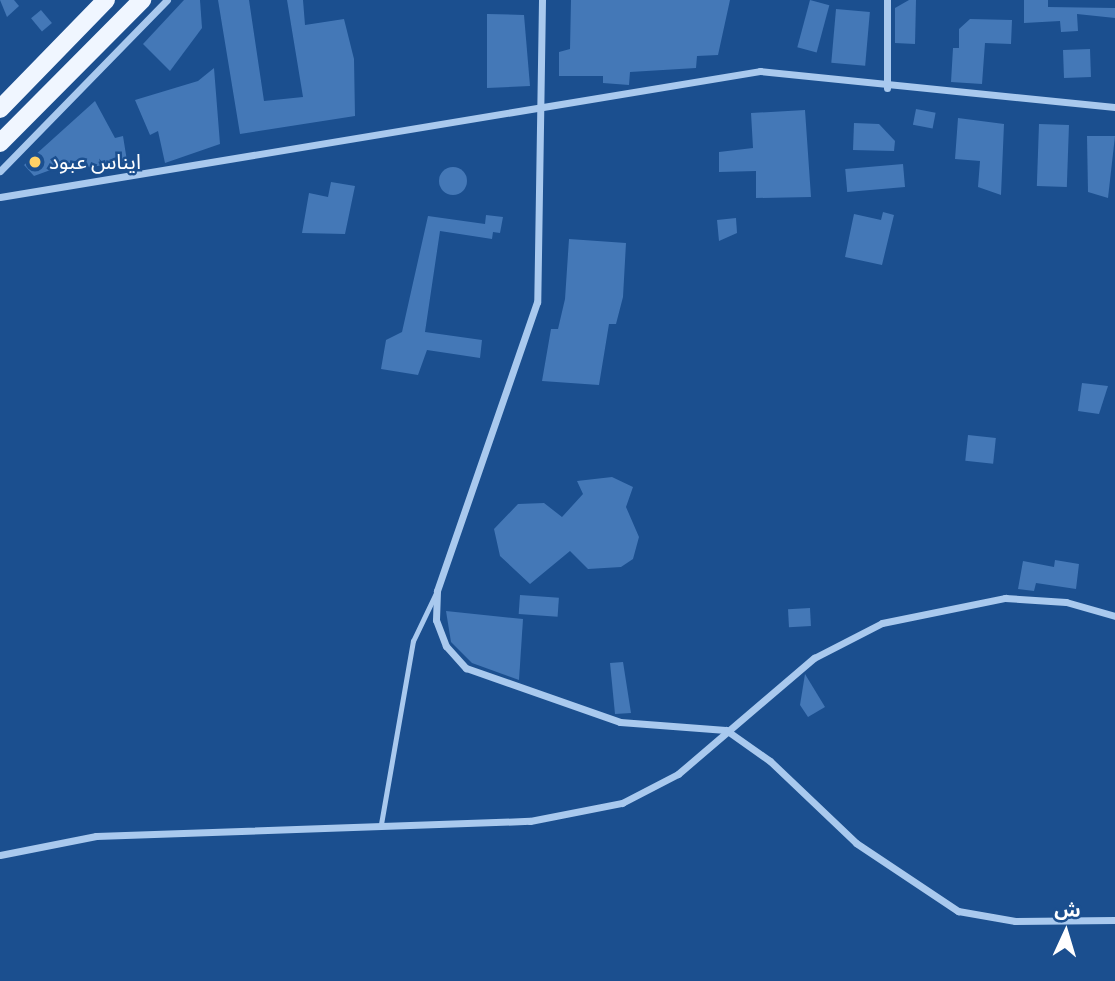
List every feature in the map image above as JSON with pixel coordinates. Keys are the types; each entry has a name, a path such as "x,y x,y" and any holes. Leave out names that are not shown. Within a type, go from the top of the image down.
{"main road":[{"path":"0,109 106,0"},
{"path":"0,143 142,0"}],"street":[{"path":"0,170 167,0"},
{"path":"542,0 537,302 437,591 436,620 446,646 466,667 620,722 726,730 770,761 856,843 958,911 1015,921 1115,920"},
{"path":"887,0 887,88"},
{"path":"0,197 760,71 887,88 1115,107"},
{"path":"0,855 96,836 381,824 530,821 622,803 678,774 726,730 814,658 922,611 1039,598 1115,617"}],"lane":[{"path":"381,824 413,640 437,591"}],"building":[{"path":"0,0 14,0 19,6 7,17"},
{"path":"184,0 200,0 202,28 170,71 143,44"},
{"path":"218,0 249,0 264,101 303,97 287,0 303,0 305,25 344,19 354,59 355,116 240,134"},
{"path":"571,0 730,0 718,55 697,56 696,68 630,72 629,85 603,83 603,76 559,76 559,52 570,49"},
{"path":"810,0 829,5 817,53 797,47"},
{"path":"909,0 916,0 915,44 895,43 895,8"},
{"path":"1024,0 1048,0 1048,7 1115,8 1115,18 1077,14 1078,31 1061,32 1060,21 1024,23"},
{"path":"836,9 870,12 865,66 831,63"},
{"path":"41,10 52,23 42,31 31,18"},
{"path":"487,14 524,15 530,86 487,88"},
{"path":"970,19 1012,20 1011,44 985,43 982,84 951,82 953,48 959,48 959,29"},
{"path":"1090,49 1091,77 1064,78 1063,50"},
{"path":"214,68 220,144 165,163 158,131 150,135 135,100 198,81"},
{"path":"95,101 115,138 123,136 127,161 80,169 78,160 34,176 24,165"},
{"path":"916,109 936,113 933,129 913,125"},
{"path":"805,110 811,197 756,198 756,171 719,172 719,152 753,148 751,113"},
{"path":"958,118 1004,124 1001,195 978,187 980,161 955,159"},
{"path":"854,123 879,124 895,141 894,151 853,150"},
{"path":"1039,124 1069,125 1067,187 1037,186"},
{"path":"1087,136 1115,136 1108,198 1088,192"},
{"path":"903,164 905,187 847,192 845,169"},
{"path":"453,167 463,171 467,181 463,191 453,195 443,191 439,181 443,171"},
{"path":"331,182 355,186 345,234 302,233 309,193 328,197"},
{"path":"883,212 894,215 882,265 845,257 854,214 881,220"},
{"path":"486,215 503,217 500,233 493,232 492,239 440,231 425,332 482,340 480,358 427,350 418,375 381,369 386,340 402,332 428,216 485,224"},
{"path":"736,218 737,233 719,241 717,220"},
{"path":"569,239 626,243 623,297 616,324 609,324 599,385 542,381 551,329 558,329 565,299"},
{"path":"1082,383 1108,386 1099,414 1078,411"},
{"path":"968,435 996,438 993,464 965,461"},
{"path":"612,477 633,487 626,507 639,537 633,559 621,567 588,569 570,551 530,584 500,556 494,529 518,504 544,503 562,517 583,494 577,481"},
{"path":"1055,560 1079,564 1076,589 1036,583 1034,591 1018,589 1023,561 1054,567"},
{"path":"520,595 559,598 558,617 519,614"},
{"path":"810,608 811,626 789,627 788,609"},
{"path":"446,611 523,619 519,680 472,663 451,642"},
{"path":"623,662 631,713 615,714 610,663"},
{"path":"805,674 825,707 808,717 800,705"}],"place":[{"name":"ايناس عبود","path":"35,162"}]}
